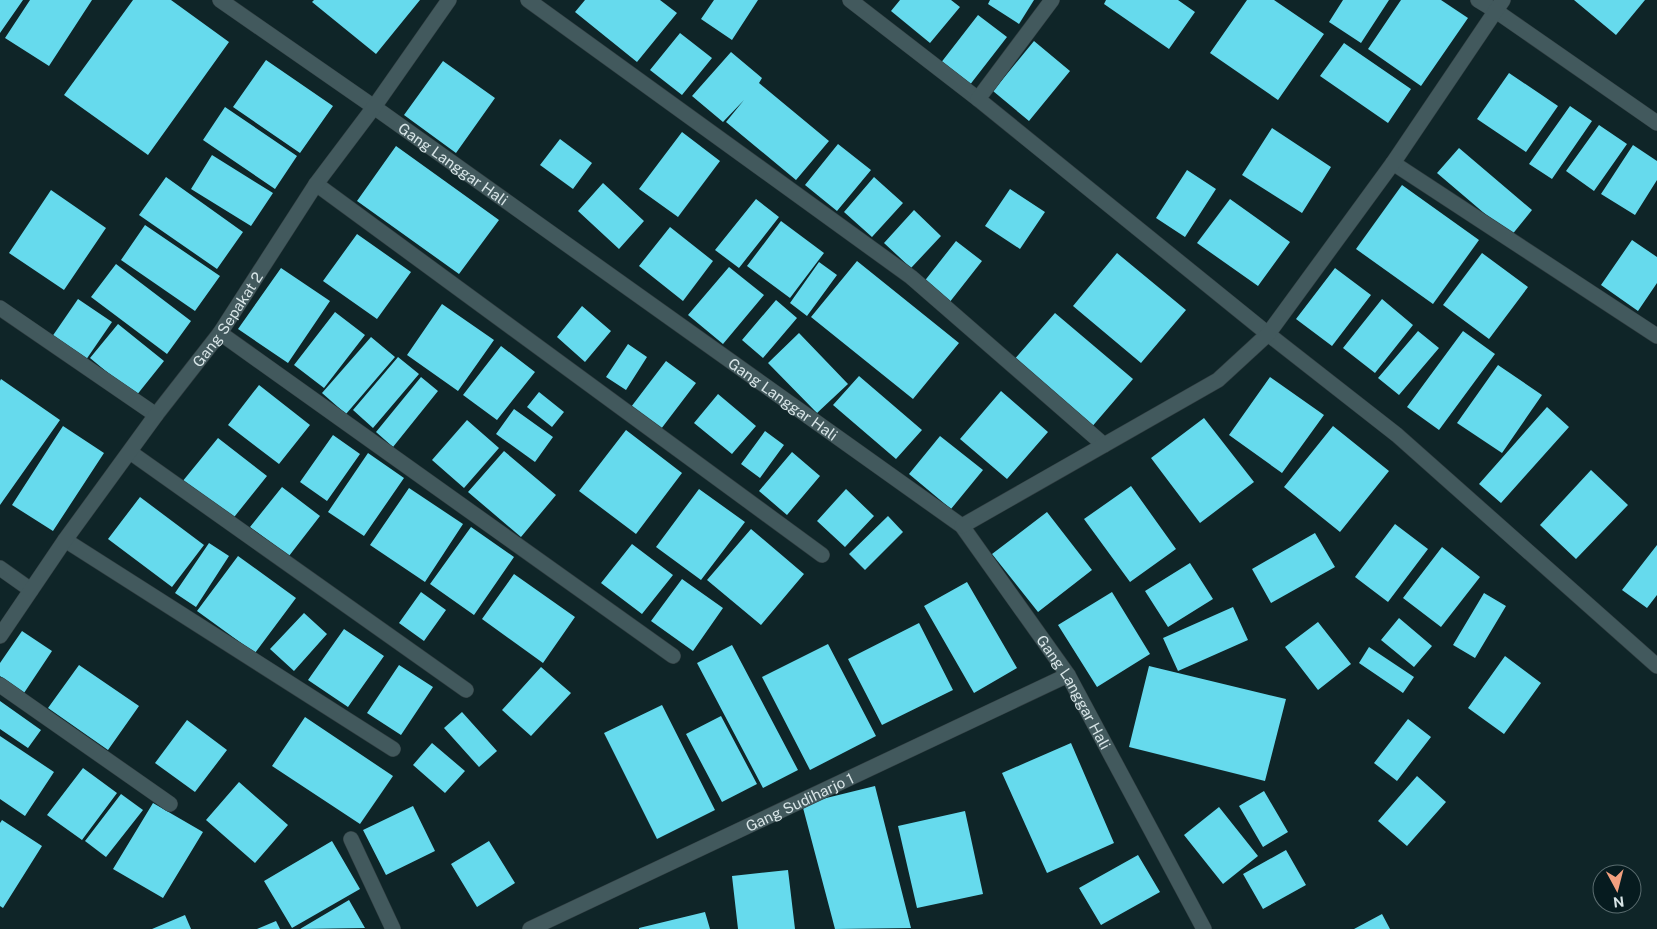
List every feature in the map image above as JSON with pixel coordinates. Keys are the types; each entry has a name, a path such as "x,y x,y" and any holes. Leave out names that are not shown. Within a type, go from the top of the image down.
{"street":[{"name":"Gang Langgar Hali","path":"220,0 374,107 962,526 1068,675 1204,929"},
{"name":"Gang Sepakat 2","path":"0,636 65,540 156,415 220,333 316,184 374,107 449,0"},
{"path":"528,0 912,277 1104,445"},
{"path":"850,0 978,99 1268,334 1397,435 1657,666"},
{"path":"978,99 1052,0"},
{"path":"1478,0 1500,5 1657,123"},
{"path":"962,526 1218,380 1268,334 1393,164 1500,5"},
{"path":"1393,164 1657,336"},
{"path":"316,184 822,555"},
{"path":"0,308 156,415"},
{"path":"220,333 673,656"},
{"path":"130,452 466,690"},
{"path":"65,540 393,749"},
{"path":"0,568 30,590"},
{"name":"Gang Sudiharjo 1","path":"530,929 1068,675"},
{"path":"0,685 170,804"},
{"path":"352,839 393,929"}],"building":[{"path":"0,0 23,0 0,33"},
{"path":"30,0 92,0 49,66 5,38"},
{"path":"133,0 171,0 229,42 148,155 64,95"},
{"path":"314,0 420,0 376,54 312,2"},
{"path":"585,0 660,0 677,13 637,62 575,12"},
{"path":"714,0 758,0 732,40 701,19"},
{"path":"900,0 951,0 960,7 930,43 891,11"},
{"path":"990,0 1034,0 1019,24 988,4"},
{"path":"1106,0 1178,0 1195,12 1169,49 1104,4"},
{"path":"1247,0 1274,0 1324,34 1278,100 1210,53"},
{"path":"1343,0 1389,0 1361,43 1329,22"},
{"path":"1401,0 1441,0 1468,18 1421,86 1368,49"},
{"path":"1574,0 1645,0 1616,35"},
{"path":"978,15 1007,37 969,86 940,64"},
{"path":"680,33 712,58 682,95 650,70"},
{"path":"1034,41 1070,71 1029,121 993,91"},
{"path":"1344,43 1411,89 1388,123 1320,76"},
{"path":"731,52 762,78 759,83 829,141 796,180 726,122 744,100 723,122 692,96"},
{"path":"266,60 333,106 300,153 233,107"},
{"path":"443,61 495,98 456,153 404,115"},
{"path":"1509,73 1558,106 1526,152 1477,119"},
{"path":"1570,106 1592,121 1552,179 1529,164"},
{"path":"225,107 297,156 275,189 203,140"},
{"path":"1599,125 1627,144 1594,191 1566,171"},
{"path":"1272,128 1331,167 1302,213 1242,175"},
{"path":"682,132 720,161 678,217 639,189"},
{"path":"560,139 592,163 573,189 540,165"},
{"path":"838,144 871,170 837,211 805,185"},
{"path":"1633,145 1657,161 1657,180 1635,215 1601,194"},
{"path":"396,146 499,220 459,274 357,201"},
{"path":"1459,148 1532,210 1511,236 1437,173"},
{"path":"212,155 273,193 251,226 191,189"},
{"path":"1187,170 1216,189 1185,237 1156,218"},
{"path":"166,177 243,232 217,269 139,215"},
{"path":"874,177 903,203 872,237 844,212"},
{"path":"603,183 644,221 619,249 578,211"},
{"path":"1402,185 1479,240 1433,304 1356,249"},
{"path":"1010,189 1045,212 1020,249 985,226"},
{"path":"51,190 106,228 64,290 9,253"},
{"path":"756,199 779,217 739,268 715,250"},
{"path":"1230,199 1290,242 1258,286 1197,243"},
{"path":"914,210 941,236 911,268 884,243"},
{"path":"781,221 824,253 790,298 747,266"},
{"path":"145,225 220,276 195,311 121,260"},
{"path":"670,227 713,261 683,301 639,266"},
{"path":"357,234 411,272 377,319 323,281"},
{"path":"1632,240 1657,257 1657,283 1638,311 1601,285"},
{"path":"956,241 982,261 949,303 923,283"},
{"path":"1117,253 1186,310 1141,363 1073,306"},
{"path":"1482,253 1528,287 1489,339 1443,305"},
{"path":"857,261 959,343 913,399 811,317"},
{"path":"819,262 837,275 807,316 790,303"},
{"path":"116,264 191,321 167,354 91,297"},
{"path":"729,267 764,295 723,344 688,315"},
{"path":"281,268 330,301 288,363 238,329"},
{"path":"1335,268 1371,295 1332,346 1296,319"},
{"path":"78,299 112,322 79,370 45,347"},
{"path":"1382,299 1413,325 1375,373 1343,348"},
{"path":"776,300 797,318 763,358 742,340"},
{"path":"442,304 494,340 458,391 407,355"},
{"path":"582,306 611,331 585,362 557,337"},
{"path":"335,312 365,335 324,388 294,365"},
{"path":"1055,313 1133,379 1090,429 1012,362"},
{"path":"118,324 164,361 136,396 90,358"},
{"path":"1418,331 1439,348 1399,395 1378,378"},
{"path":"1463,331 1495,354 1439,430 1407,407"},
{"path":"799,333 848,384 817,413 768,363"},
{"path":"371,337 395,357 346,414 322,393"},
{"path":"628,344 647,357 626,390 606,377"},
{"path":"501,346 535,372 497,420 463,395"},
{"path":"398,357 419,374 373,428 353,410"},
{"path":"666,361 696,383 661,429 631,407"},
{"path":"1498,365 1542,395 1502,453 1457,423"},
{"path":"859,376 922,430 896,459 833,405"},
{"path":"421,377 438,391 393,447 376,432"},
{"path":"1270,377 1324,415 1282,473 1229,435"},
{"path":"1,379 60,420 0,505 0,381"},
{"path":"259,385 310,425 279,464 228,425"},
{"path":"1001,391 1048,432 1007,479 960,439"},
{"path":"539,392 564,412 552,427 527,407"},
{"path":"718,394 756,426 732,454 694,423"},
{"path":"1547,407 1569,427 1501,503 1479,484"},
{"path":"514,409 553,437 535,462 496,434"},
{"path":"1204,418 1254,482 1200,523 1151,458"},
{"path":"467,420 499,448 464,488 432,460"},
{"path":"63,426 104,453 53,531 12,505"},
{"path":"1333,426 1389,471 1340,532 1284,487"},
{"path":"626,430 682,473 636,534 579,491"},
{"path":"765,431 784,445 760,478 741,464"},
{"path":"333,435 360,454 327,501 300,482"},
{"path":"940,436 983,470 951,509 909,474"},
{"path":"218,438 267,476 231,521 182,482"},
{"path":"504,451 556,495 521,537 468,492"},
{"path":"792,452 820,476 787,515 759,491"},
{"path":"368,453 404,478 364,536 328,512"},
{"path":"1591,470 1628,505 1576,559 1540,525"},
{"path":"1131,486 1176,549 1130,582 1084,519"},
{"path":"282,487 320,516 289,556 250,527"},
{"path":"409,488 463,524 425,582 370,545"},
{"path":"699,489 745,522 701,580 656,547"},
{"path":"846,489 874,516 845,547 817,521"},
{"path":"140,497 204,545 172,587 108,539"},
{"path":"1047,512 1092,570 1038,612 992,554"},
{"path":"888,516 903,532 865,570 849,554"},
{"path":"1395,524 1428,549 1388,602 1355,577"},
{"path":"471,527 514,557 474,615 430,584"},
{"path":"751,529 804,574 761,625 707,580"},
{"path":"1315,533 1335,567 1271,603 1252,569"},
{"path":"209,543 229,556 196,607 175,593"},
{"path":"632,544 673,575 642,614 601,583"},
{"path":"1657,545 1657,595 1647,608 1622,590"},
{"path":"1442,547 1480,577 1441,627 1403,598"},
{"path":"238,556 296,598 255,653 197,611"},
{"path":"1190,563 1213,599 1168,627 1145,591"},
{"path":"514,574 575,617 543,663 482,619"},
{"path":"682,579 723,608 693,651 651,621"},
{"path":"967,582 1017,668 974,693 924,606"},
{"path":"421,592 446,610 424,641 399,623"},
{"path":"1112,592 1150,654 1097,687 1058,625"},
{"path":"1484,593 1506,606 1475,658 1453,645"},
{"path":"1233,607 1248,640 1178,671 1163,638"},
{"path":"304,613 327,634 294,671 270,649"},
{"path":"1399,618 1432,646 1414,667 1381,640"},
{"path":"1318,622 1351,664 1318,690 1285,647"},
{"path":"919,623 953,690 882,725 848,659"},
{"path":"344,629 384,656 348,707 308,680"},
{"path":"22,631 52,651 24,693 0,676 0,663"},
{"path":"828,644 876,736 810,770 762,677"},
{"path":"732,645 798,770 763,788 697,663"},
{"path":"1369,647 1414,677 1403,693 1359,663"},
{"path":"1505,656 1541,683 1504,734 1468,708"},
{"path":"79,665 139,706 108,750 48,708"},
{"path":"399,665 433,687 401,735 367,713"},
{"path":"1149,666 1286,699 1265,781 1129,747"},
{"path":"541,667 571,693 531,736 502,710"},
{"path":"0,701 41,730 28,748 0,729"},
{"path":"662,705 715,810 657,839 604,733"},
{"path":"462,712 497,751 479,767 444,728"},
{"path":"721,716 757,784 722,802 686,734"},
{"path":"305,717 393,776 360,824 272,766"},
{"path":"1408,719 1431,737 1397,781 1374,763"},
{"path":"187,720 227,750 195,792 155,763"},
{"path":"0,736 54,772 25,816 0,799"},
{"path":"432,743 465,771 445,793 413,765"},
{"path":"1071,743 1114,843 1047,873 1002,773"},
{"path":"83,768 117,793 82,840 47,815"},
{"path":"1417,776 1446,802 1407,846 1378,821"},
{"path":"239,782 288,825 255,863 206,820"},
{"path":"875,786 911,928 835,929 802,804"},
{"path":"1264,791 1288,832 1263,847 1239,806"},
{"path":"121,794 143,810 106,857 85,841"},
{"path":"153,803 203,832 163,898 113,869"},
{"path":"413,806 435,851 386,875 363,830"},
{"path":"1219,807 1258,856 1223,884 1184,835"},
{"path":"965,811 983,894 917,908 898,826"},
{"path":"2,820 42,846 3,908 0,906 0,823"},
{"path":"332,841 360,889 292,928 264,881"},
{"path":"489,841 515,883 477,907 451,864"},
{"path":"1286,850 1306,885 1263,909 1243,874"},
{"path":"1138,855 1160,892 1101,925 1079,888"},
{"path":"788,870 795,929 738,929 732,876"},
{"path":"349,900 365,928 300,929"},
{"path":"705,912 710,929 639,929 639,928"},
{"path":"1382,914 1390,929 1354,929"},
{"path":"185,915 191,929 152,929"},
{"path":"276,921 280,929 257,929"}]}
